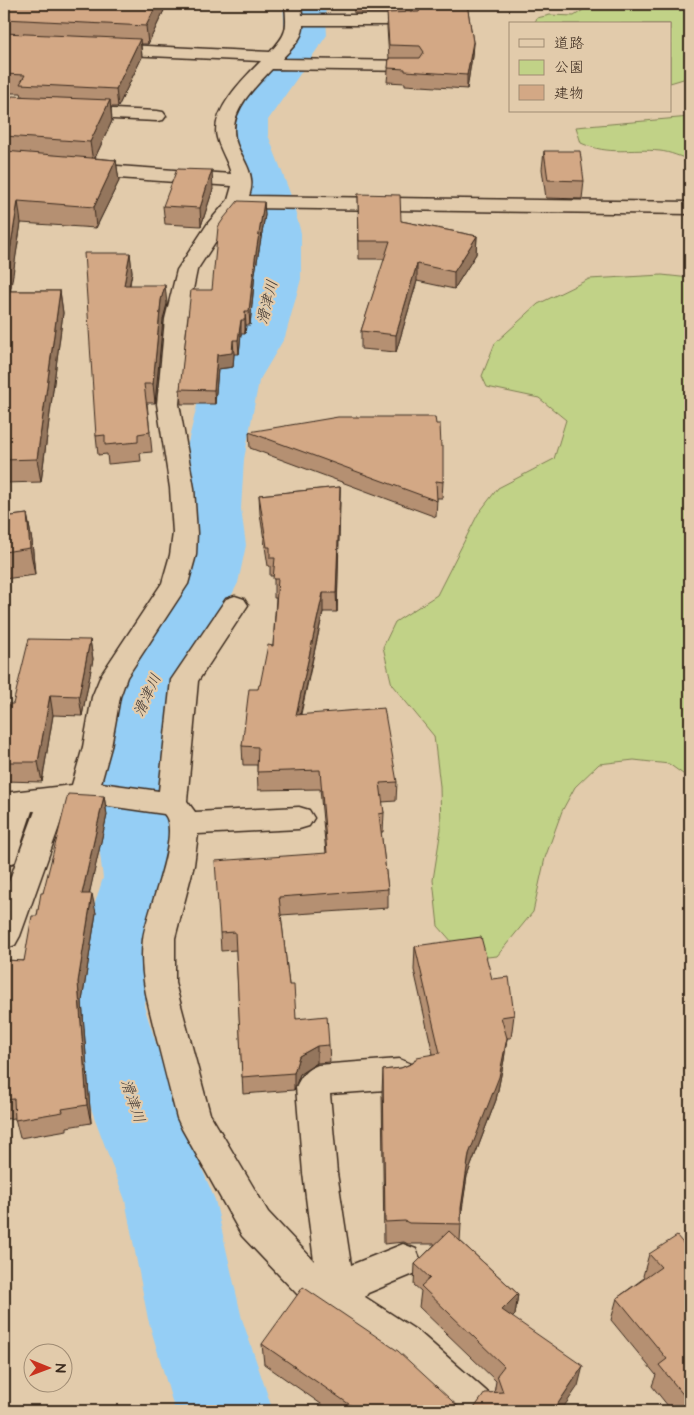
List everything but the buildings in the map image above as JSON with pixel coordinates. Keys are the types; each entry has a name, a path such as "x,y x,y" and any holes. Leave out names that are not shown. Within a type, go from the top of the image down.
{"street":[{"path":"93,794 97,747 106,697 114,675 142,631 167,598 175,584 180,565 185,532 182,488 168,404 176,319 187,270 215,227 238,202 242,189 238,164 226,138 225,129 229,115 242,91 286,45 295,30 294,12 412,20"},
{"path":"91,48 272,61 413,66"},
{"path":"4,109 157,116"},
{"path":"4,164 215,180 242,180"},
{"path":"238,202 690,208"},
{"path":"235,605 185,680 172,810 184,831 179,865 159,938 159,983 194,1118 255,1224 311,1283 406,1345 479,1411"},
{"path":"4,854 12,803 54,797 93,794 172,810 299,818"},
{"path":"4,936 54,797"},
{"path":"338,1300 320,1173 314,1087 318,1080 399,1074"},
{"path":"338,1300 355,1281 403,1261"}],"green space":[{"path":"589,4 690,4 690,77 672,82 672,22 535,22 537,18 550,15 574,16 589,6"},
{"path":"690,117 690,160 672,153 660,151 611,150 591,147 581,143 576,127"},
{"path":"662,275 690,278 690,779 669,764 634,760 599,764 575,787 562,811 545,858 533,912 497,956 467,959 438,926 433,880 441,829 440,786 434,736 392,685 383,647 395,622 437,595 478,514 498,488 554,459 566,420 539,398 487,387 482,376 495,343 538,304 589,279"}],"waterway":[{"name":"滑津川","path":"224,1411 195,1319 170,1200 135,1111 103,1006 141,878 136,838 131,735 140,704 206,583 214,545 210,509 214,459 231,381 258,337 275,279 276,233 265,193 245,135 245,120 306,35 304,4"}]}
